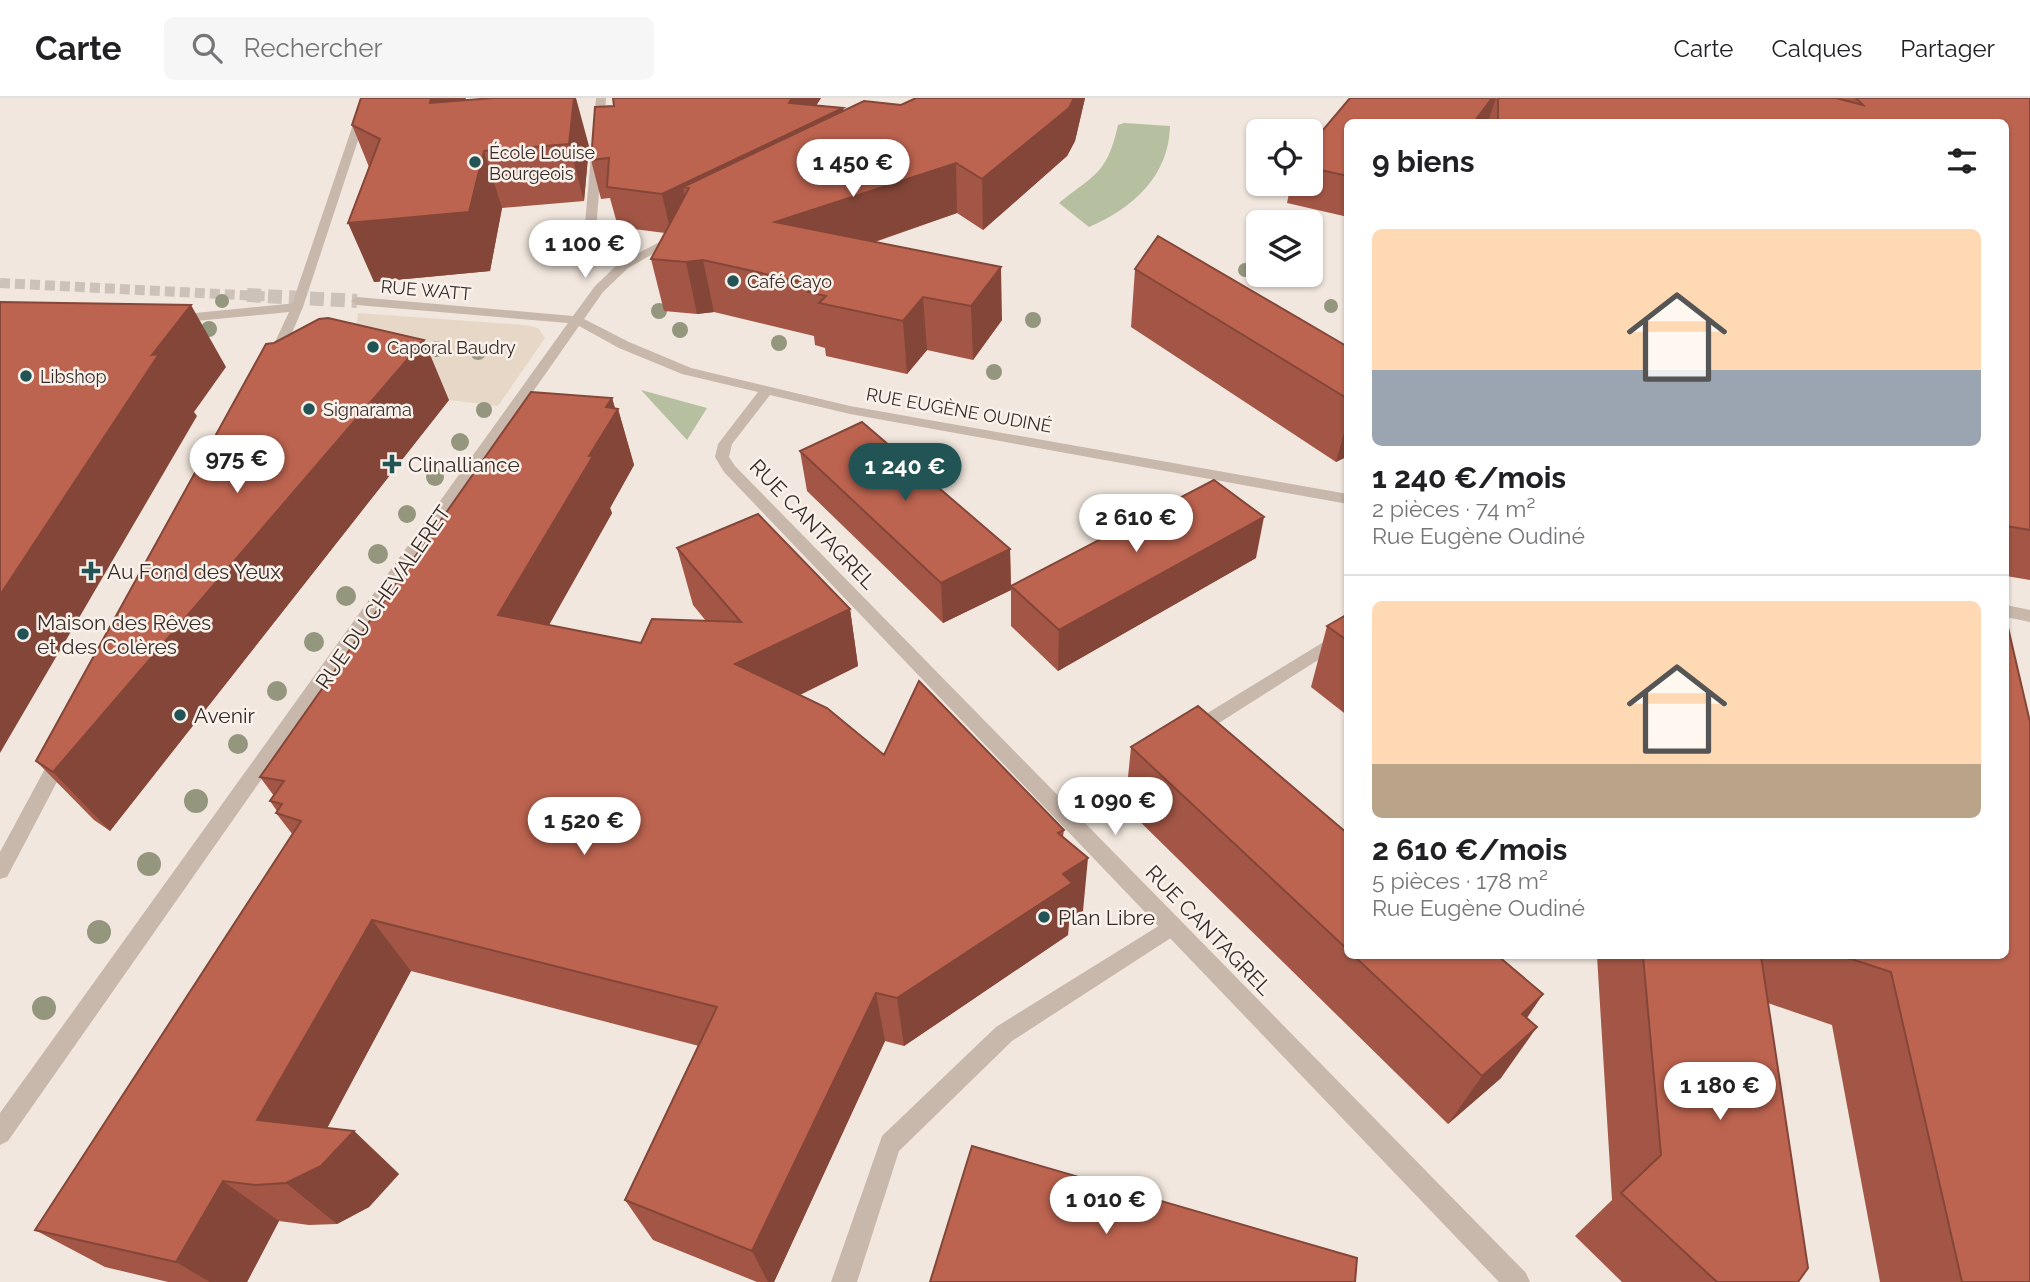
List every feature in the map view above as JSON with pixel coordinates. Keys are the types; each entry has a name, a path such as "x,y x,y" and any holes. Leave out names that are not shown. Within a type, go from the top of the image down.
{"street":[{"path":"268,372 297,307 367,98"},
{"path":"601,98 589,247 600,256 624,265"},
{"name":"RUE DU CHEVALERET","path":"1,1129 501,431 599,289 624,265 688,232"},
{"name":"RUE WATT","path":"357,302 576,320"},
{"path":"167,320 297,307"},
{"name":"RUE EUGÈNE OUDINÉ","path":"576,320 624,345 687,371 767,390 893,419 1344,498"},
{"name":"RUE CANTAGREL","path":"767,390 724,444 722,457 729,470 1517,1282"},
{"path":"2009,612 2030,616"},
{"path":"1202,739 1193,730 1344,636"},
{"path":"0,872 72,737"},
{"path":"844,1282 891,1144 1004,1034 1173,926"}],"green space":[{"path":"1124,123 1170,126 1163,160 1146,188 1134,200 1089,227 1059,203 1098,172 1109,154 1118,125"},
{"path":"641,390 707,408 687,440"}],"shaded area":[{"path":"358,313 525,325 538,328 545,338 498,406 449,400 355,334"}],"building":[{"name":"École Louise Bourgeois","path":"361,98 431,98 430,103 493,98 574,98 569,144 484,151 469,212 348,223 380,139 352,125"},
{"path":"613,98 792,98 789,103 843,108 662,194 607,187 609,158 591,160 595,107 614,106"},
{"path":"916,98 1074,98 1069,108 982,179 956,163 775,222 1001,267 971,306 923,297 903,321 819,303 826,296 808,292 815,285 703,260 686,262 651,259 689,188 683,187 864,101 901,105"},
{"path":"1350,98 1492,98 1476,119 1344,119 1344,175 1323,171 1323,130"},
{"path":"1498,98 1836,98 1863,105 1856,98 2030,98 2030,530 2009,526 2009,119 1498,119"},
{"path":"1158,236 1344,345 1344,397 1135,269"},
{"path":"0,302 191,305 152,355 159,354 0,595"},
{"path":"328,318 424,340 53,772 36,761 266,344 274,343 319,319"},
{"path":"531,392 612,398 606,407 618,409 498,615 641,643 652,619 741,622 677,548 758,514 850,609 735,664 827,708 884,755 919,681 1064,830 1058,833 1088,858 1063,874 1072,883 897,998 876,993 752,1251 625,1200 717,1007 372,920 257,1120 354,1131 321,1166 286,1183 255,1185 223,1181 176,1262 35,1230 301,821 276,813 282,804 270,801 284,781 260,777"},
{"path":"862,422 1010,549 941,583 800,451"},
{"path":"1214,480 1264,517 1059,630 1011,586"},
{"path":"1344,616 1344,638 1327,626"},
{"path":"2009,632 2030,722 2030,1282 1962,1282 1891,972 1851,959 2009,959"},
{"path":"1198,706 1344,831 1344,946 1131,747"},
{"path":"1357,959 1502,959 1543,994 1522,1014 1537,1027 1482,1076"},
{"path":"1643,959 1761,959 1808,1268 1798,1282 1717,1282 1621,1193 1661,1155"},
{"path":"972,1146 1357,1258 1355,1282 930,1282"}],"tunnel":[{"path":"0,283 282,297"},
{"path":"247,295 357,301"}],"place":[{"name":"École Louise Bourgeois","path":"475,162"},
{"name":"Café Cayo","path":"733,281"},
{"name":"Caporal Baudry","path":"373,347"},
{"name":"Libshop","path":"26,376"},
{"name":"Signarama","path":"309,409"},
{"name":"Clinalliance","path":"392,464"},
{"name":"Au Fond des Yeux","path":"91,571"},
{"name":"Maison des Rêves et des Colères","path":"23,634"},
{"name":"Avenir","path":"180,715"},
{"name":"Plan Libre","path":"1044,917"}]}
